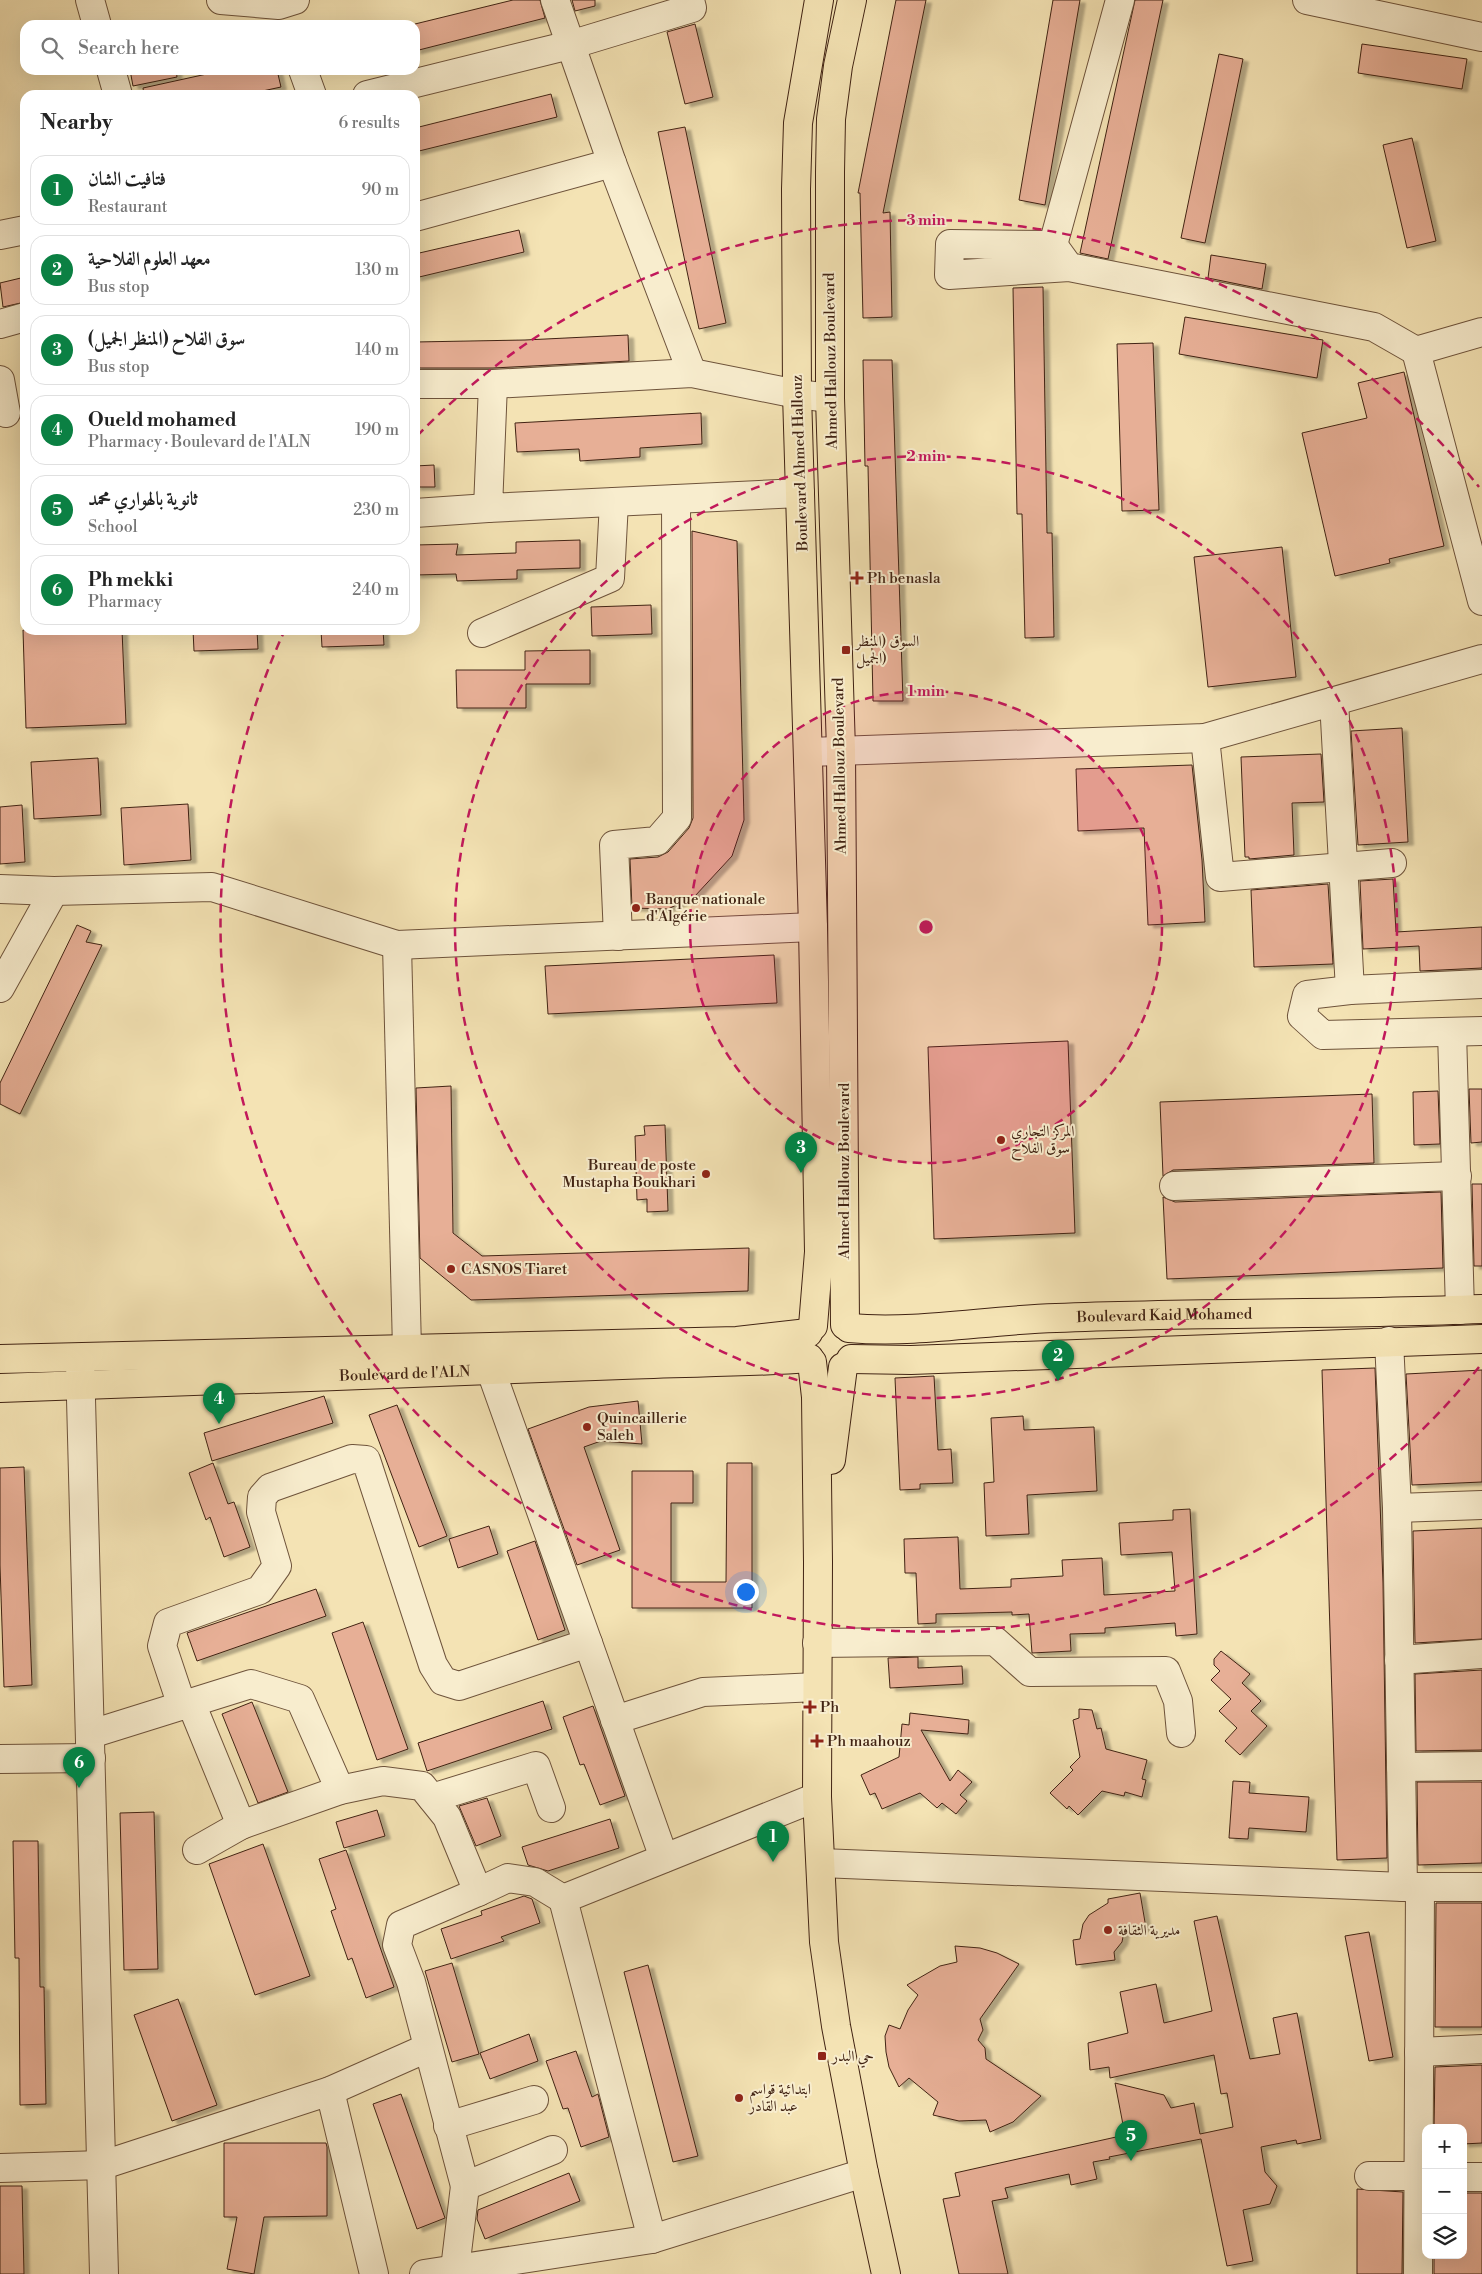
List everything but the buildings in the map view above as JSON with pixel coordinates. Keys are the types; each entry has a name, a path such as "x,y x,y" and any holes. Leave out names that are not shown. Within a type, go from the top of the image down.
{"main road":[{"name":"Boulevard Ahmed Hallouz","path":"814,927 797,394 796,189 798,123 819,0"},
{"name":"Ahmed Hallouz Boulevard","path":"847,1326 841,750 830,398 831,119 838,66 852,0"},
{"name":"Ahmed Hallouz Boulevard","path":"814,927 819,1252 811,1345 816,1397 818,1562"},
{"name":"Boulevard Kaid Mohamed","path":"847,1326 911,1330 1054,1318 1471,1309"},
{"path":"886,2274 864,2173 836,2026 824,1942 816,1797 818,1562 847,1363 855,1346 847,1326 839,1321 825,1320 811,1345 823,1370 837,1370 847,1363 1389,1341 1482,1339"},
{"name":"Boulevard de l'ALN","path":"0,1359 737,1342 811,1345"},
{"name":"Boulevard de l'ALN","path":"0,1388 491,1371 662,1363 759,1362 811,1345"},
{"path":"759,1362 791,1374 816,1397"}],"street":[{"path":"222,0 287,10"},
{"path":"555,0 612,164 692,372"},
{"path":"386,90 570,45 692,8 690,0"},
{"path":"1053,246 1120,0"},
{"path":"1307,0 1482,37"},
{"path":"112,75 117,90"},
{"path":"305,75 310,90"},
{"path":"420,216 612,164"},
{"path":"0,235 20,231"},
{"path":"1053,246 950,244 950,275 1069,267 1374,327 1416,351 1482,601"},
{"path":"1053,246 1069,267"},
{"path":"0,324 20,318"},
{"path":"1416,351 1482,332"},
{"path":"420,384 494,384 692,372 797,394 830,398"},
{"path":"0,380 10,414"},
{"path":"488,508 494,384"},
{"path":"420,513 800,493"},
{"path":"618,936 614,845 657,841 677,818 676,499"},
{"path":"482,633 610,578 614,502"},
{"path":"809,752 1205,738 1482,659"},
{"path":"1334,701 1350,990"},
{"path":"1205,738 1220,877 1392,863"},
{"path":"0,890 54,892 212,887 397,945 814,927"},
{"path":"0,988 54,892"},
{"path":"397,945 408,1349"},
{"path":"1482,984 1350,990 1307,994 1302,1016 1323,1035 1482,1031"},
{"path":"1452,1032 1457,1176 1471,1309"},
{"path":"1174,1186 1457,1176"},
{"path":"1389,1341 1397,1508 1402,1767 1412,1887 1419,2052 1422,2176 1418,2274"},
{"path":"79,1356 82,1385 103,2165 104,2274"},
{"path":"491,1371 664,1858"},
{"path":"240,1825 162,1646 168,1623 260,1590 276,1566 261,1512 262,1497 270,1488 352,1459 366,1460 433,1665 443,1680 459,1686 588,1643"},
{"path":"1397,1508 1482,1505"},
{"path":"817,1643 995,1641 1030,1672 1166,1672 1178,1701 1181,1733"},
{"path":"1399,1660 1482,1654"},
{"path":"0,1759 91,1746 187,1704 251,1684 300,1699 340,1790"},
{"path":"615,1720 703,1692 817,1687"},
{"path":"432,1798 536,1766 551,1808"},
{"path":"1402,1767 1482,1766"},
{"path":"197,1850 240,1825 340,1790 383,1781 422,1786 448,1817 478,1892"},
{"path":"564,1898 816,1797"},
{"path":"821,1862 1412,1887 1482,1887"},
{"path":"455,2269 465,2186 411,1982 397,1945 401,1925 508,1878 535,1882 564,1898 652,2239"},
{"path":"0,2168 103,2165 330,2091 427,2048"},
{"path":"1419,2052 1482,2049"},
{"path":"330,2091 374,2274"},
{"path":"448,2126 534,2100"},
{"path":"465,2186 553,2150"},
{"path":"424,2274 455,2269 546,2265 652,2239 864,2173"},
{"path":"1369,2176 1422,2176"},
{"path":"1467,2177 1482,2177"}],"place":[{"name":"Ph benasla","path":"857,578"},
{"name":"السوق (المنظر الجميل)","path":"846,650"},
{"name":"Banque nationale d'Algérie","path":"636,908"},
{"name":"المركز التجاري سوق الفلاح","path":"1001,1140"},
{"name":"سوق الفلاح (المنظر الجميل)","path":"801,1173"},
{"name":"Bureau de poste Mustapha Boukhari","path":"706,1174"},
{"name":"CASNOS Tiaret","path":"451,1269"},
{"name":"معهد العلوم الفلاحية","path":"1058,1381"},
{"name":"Oueld mohamed","path":"219,1424"},
{"name":"Quincaillerie Saleh","path":"587,1427"},
{"name":"Ph","path":"810,1707"},
{"name":"Ph maahouz","path":"817,1741"},
{"name":"Ph mekki","path":"79,1788"},
{"name":"فتافيت الشان","path":"773,1862"},
{"name":"مديرية الثقافة","path":"1108,1930"},
{"name":"حي البدر","path":"822,2056"},
{"name":"ابتدائية قواسم عبد القادر","path":"739,2098"},
{"name":"ثانوية بالهواري محمد","path":"1131,2161"}]}
